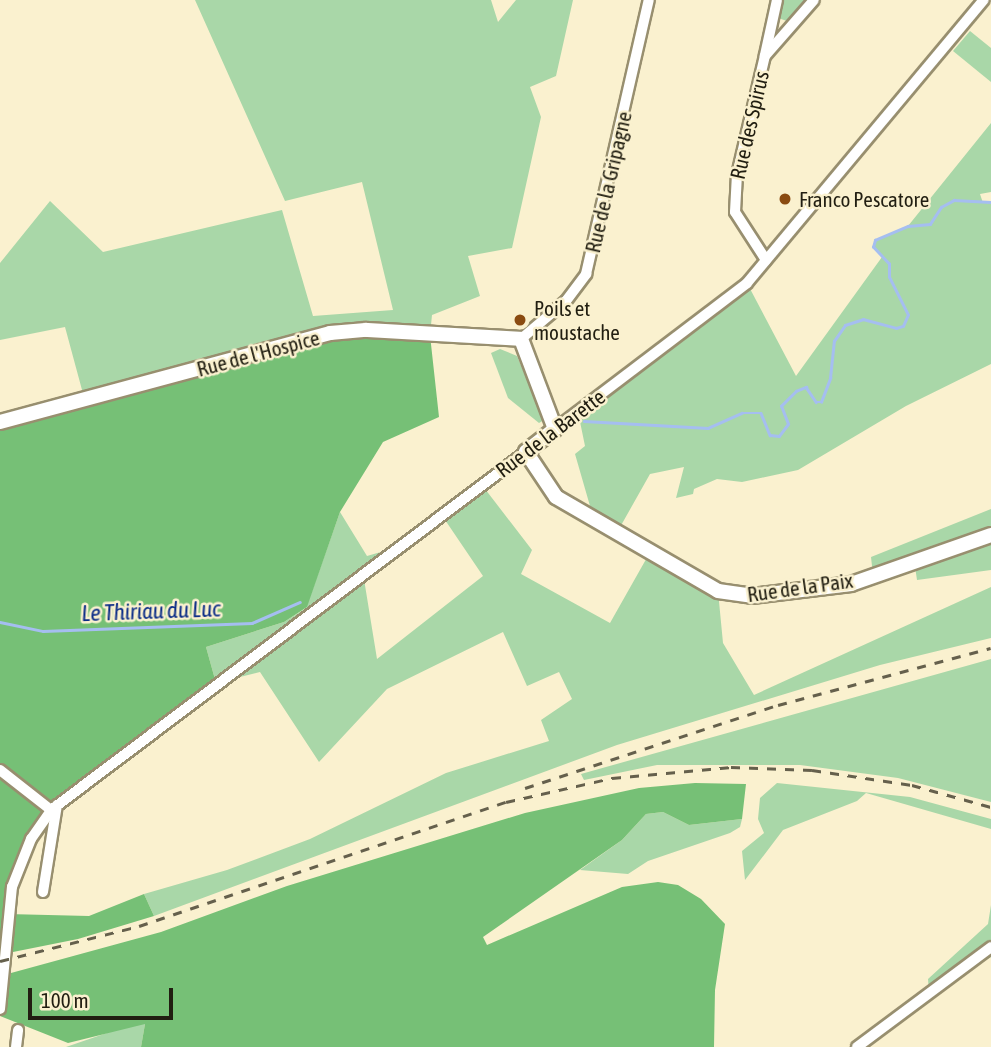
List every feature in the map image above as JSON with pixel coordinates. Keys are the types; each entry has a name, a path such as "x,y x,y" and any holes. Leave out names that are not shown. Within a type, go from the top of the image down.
{"main road":[{"name":"Rue de l'Hospice","path":"0,422 330,333 366,330 521,339"},
{"path":"521,339 555,429"},
{"name":"Rue de la Barette","path":"526,452 555,429"},
{"name":"Rue de la Paix","path":"526,452 556,497 571,510 726,594 752,596 851,584 991,535"}],"street":[{"name":"Rue de la Gripagne","path":"521,339 566,301 586,274 649,0"},
{"path":"765,56 777,0"},
{"name":"Rue des Spirus","path":"766,260 740,224 734,202 765,56 814,0"},
{"name":"Rue de la Barette","path":"555,429 734,295 984,0"},
{"name":"Rue de la Barette","path":"0,1009 12,887 31,839 54,807 526,452"},
{"path":"0,770 54,807 43,892"},
{"path":"857,1047 991,947"},
{"path":"16,1047 18,1030"}],"green space":[{"path":"195,0 491,0 498,22 516,0 573,0 556,76 530,87 541,117 512,248 468,256 480,296 432,315 430,335 85,401 65,327 0,340 0,263 50,201 103,252 282,210 313,316 393,310 362,182 285,201"},
{"path":"781,0 807,0 787,21 778,18"},
{"path":"970,31 991,48 991,82 953,51"},
{"path":"991,123 991,192 980,194 983,203 991,202 991,364 906,406 798,470 742,482 717,479 694,489 693,494 676,498 684,467 650,474 619,529 587,511 590,506 575,454 585,446 578,412 747,283 796,376 882,257 873,247 875,240 908,226"},
{"path":"330,333 430,335 439,417 383,442 340,512 307,607 284,622 206,647 216,683 40,822 7,914 89,916 144,894 154,916 78,939 13,952 7,916 0,943 0,422"},
{"path":"500,349 517,356 544,420 539,423 508,398 491,353"},
{"path":"482,485 532,550 521,574 610,623 649,554 718,591 723,643 754,695 991,587 991,638 880,665 617,745 154,916 144,894 227,870 310,839 446,773 549,741 541,720 572,699 559,672 527,686 503,632 387,689 319,762 260,672 216,683 206,647 284,622 306,608 340,512 367,556 398,547 363,573 377,659 483,576 441,514"},
{"path":"991,509 991,570 917,580 914,560 873,575 871,557"},
{"path":"991,659 991,802 898,778 800,765 657,765 584,780 581,774"},
{"path":"695,783 746,784 742,819 689,825 663,812 646,814 622,840 483,937 487,945 622,887 658,882 678,885 701,899 725,924 715,990 714,1047 141,1047 145,1024 68,1043 0,1016 11,973 161,932 287,886 525,813 639,788"},
{"path":"777,783 910,797 991,819 991,829 866,793 857,801 783,830 745,880 742,851 764,833 758,819 760,798"},
{"path":"663,812 689,825 742,819 740,827 730,833 648,861 628,874 580,870 622,840 646,814"},
{"path":"991,905 991,957 929,992 928,979 988,924"},
{"path":"133,1024 145,1024 141,1047 66,1047"}],"waterway":[{"name":"Le Thiriau du Luc","path":"584,421 708,428 742,413 761,413 770,435 779,436 788,424 781,406 796,391 806,387 816,402 821,402 830,378 834,341 845,325 863,319 896,328 903,326 908,315 889,277 889,264 873,247 875,240 908,226 930,224 941,207 954,200 991,202"},
{"name":"Le Thiriau du Luc","path":"0,622 43,631 252,623 300,602"}],"railway":[{"path":"525,788 778,705 991,648"},
{"path":"0,961 139,926 506,802 612,778 731,767 812,770 912,785 991,807"}],"place":[{"name":"Franco Pescatore","path":"785,199"},
{"name":"Poils et moustache","path":"520,320"}]}
